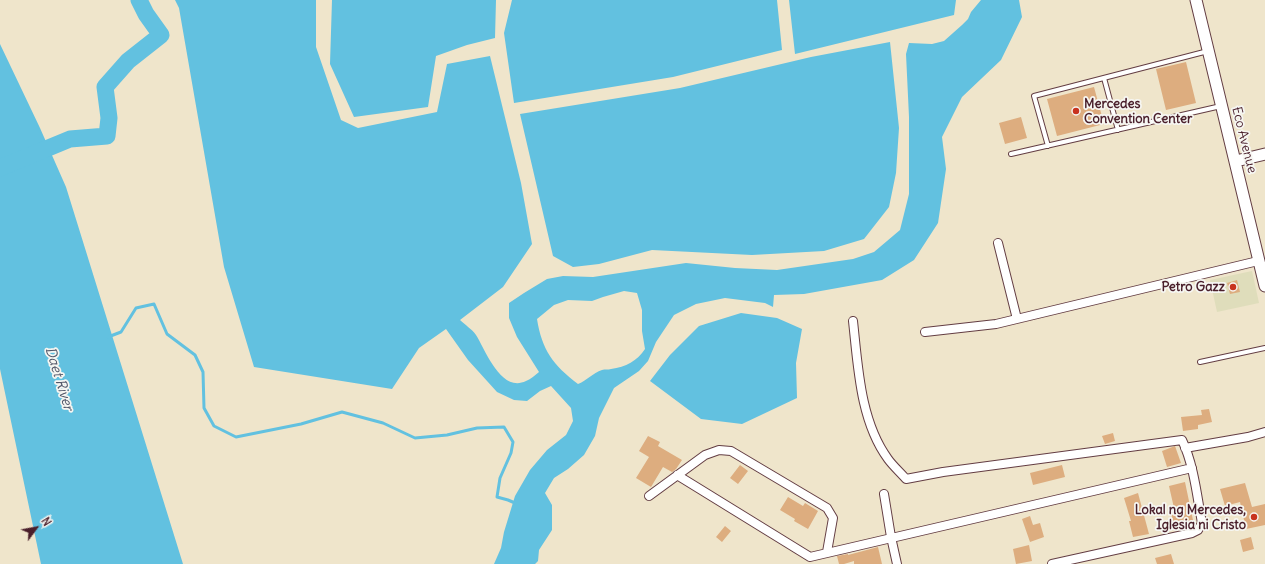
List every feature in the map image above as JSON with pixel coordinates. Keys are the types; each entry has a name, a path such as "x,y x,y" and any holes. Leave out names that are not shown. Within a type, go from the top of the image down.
{"main road":[{"name":"Eco Avenue","path":"1196,0 1265,286"},
{"path":"1236,161 1265,154"}],"street":[{"path":"998,243 1017,319"},
{"path":"925,332 996,324 1258,260"},
{"path":"854,321 860,384 872,431 887,458 906,479 942,472 1182,440 1192,468 1202,524 1198,530 1192,533 1052,564"},
{"path":"1186,448 1248,437 1265,432"},
{"path":"649,496 705,456 719,450 731,451 826,508 833,518 827,552"},
{"path":"677,475 810,557 1192,468"},
{"path":"884,494 897,564"}],"lane":[{"path":"1048,146 1034,96 1209,51"},
{"path":"1104,78 1118,130"},
{"path":"1011,154 1221,106"},
{"path":"1200,362 1265,348"}],"shaded area":[{"path":"1252,271 1259,303 1217,312 1210,280"}],"water":[{"path":"175,0 316,0 316,47 341,120 358,128 437,112 447,64 490,56 521,183 532,244 503,287 460,320 476,335 495,368 502,376 509,381 517,383 528,380 539,372 517,337 509,318 509,303 547,279 563,276 593,277 686,263 735,268 777,270 853,259 874,252 900,230 909,194 909,117 906,54 909,43 932,44 944,41 968,19 971,12 981,0 1019,0 1022,17 1001,60 962,97 942,137 946,169 938,223 914,260 882,280 804,294 774,295 773,307 765,303 725,298 696,304 674,315 656,342 648,361 639,371 614,388 599,418 595,436 584,455 568,469 554,478 545,493 552,505 552,530 539,550 538,561 535,564 494,564 501,548 504,532 515,496 530,470 547,450 566,435 573,421 571,408 551,386 540,391 527,401 514,400 497,392 468,360 446,329 419,348 392,389 254,367 224,267 179,8","holes":["624,291 637,293 642,310 642,331 645,349 631,363 616,368 602,370 578,384 569,377 550,356 542,340 537,319 554,305 568,300 592,301"]},
{"path":"332,0 496,0 495,38 467,45 436,56 428,107 354,117 330,64"},
{"path":"512,0 777,0 782,50 673,77 514,103 504,33"},
{"path":"789,0 956,0 954,15 795,54"},
{"path":"890,42 899,128 896,173 889,207 864,239 824,251 752,255 652,250 599,264 573,267 553,256 520,114 680,88 811,57"},
{"name":"Daet River","path":"0,44 66,187 183,564 41,564 0,369"},
{"path":"741,313 777,318 802,329 796,363 797,398 742,424 701,419 650,381 670,355 699,326"}],"building":[{"path":"1186,62 1196,103 1166,110 1156,69"},
{"name":"Mercedes Convention Center","path":"1094,87 1104,124 1057,136 1047,99"},
{"path":"1021,117 1027,138 1005,144 999,123"},
{"name":"Petro Gazz","path":"1237,280 1240,292 1230,294 1227,283"},
{"path":"1209,409 1212,422 1198,425 1198,429 1183,431 1181,417 1202,415 1201,410"},
{"path":"1113,433 1115,441 1105,444 1102,436"},
{"path":"648,436 660,442 658,446 682,460 672,472 663,467 651,487 636,478 649,457 639,451"},
{"path":"1175,446 1181,463 1167,467 1162,451"},
{"path":"740,465 748,471 738,484 730,478"},
{"path":"1062,465 1065,477 1033,485 1030,473"},
{"path":"1185,482 1194,525 1175,530 1170,509 1174,508 1169,486"},
{"path":"1245,483 1252,507 1265,504 1265,525 1246,529 1240,502 1225,506 1220,489"},
{"path":"1138,493 1149,534 1133,537 1129,521 1131,521 1124,498"},
{"path":"788,497 803,506 805,503 818,511 808,529 794,521 795,519 780,510"},
{"path":"1030,516 1033,525 1040,523 1044,537 1030,542 1022,519"},
{"path":"725,526 731,531 722,542 716,537"},
{"path":"1251,537 1254,549 1243,552 1240,540"},
{"path":"1029,545 1032,561 1016,564 1013,549"},
{"path":"878,547 882,564 854,564 854,561 839,564 837,556 848,555"},
{"path":"1171,554 1174,564 1157,564 1155,558"}],"waterway":[{"path":"0,168 70,139 107,136 109,118 105,87 128,61 161,35 146,14 139,0"},
{"path":"108,337 121,332 136,308 154,304 167,334 195,355 203,372 204,408 214,426 236,437 301,424 342,412 383,423 415,438 447,435 477,428 504,427 513,442 511,453 500,478 497,497 515,503"}],"place":[{"name":"Mercedes Convention Center","path":"1076,111"},
{"name":"Petro Gazz","path":"1233,287"},
{"name":"Lokal ng Mercedes, Iglesia ni Cristo","path":"1254,517"}]}
